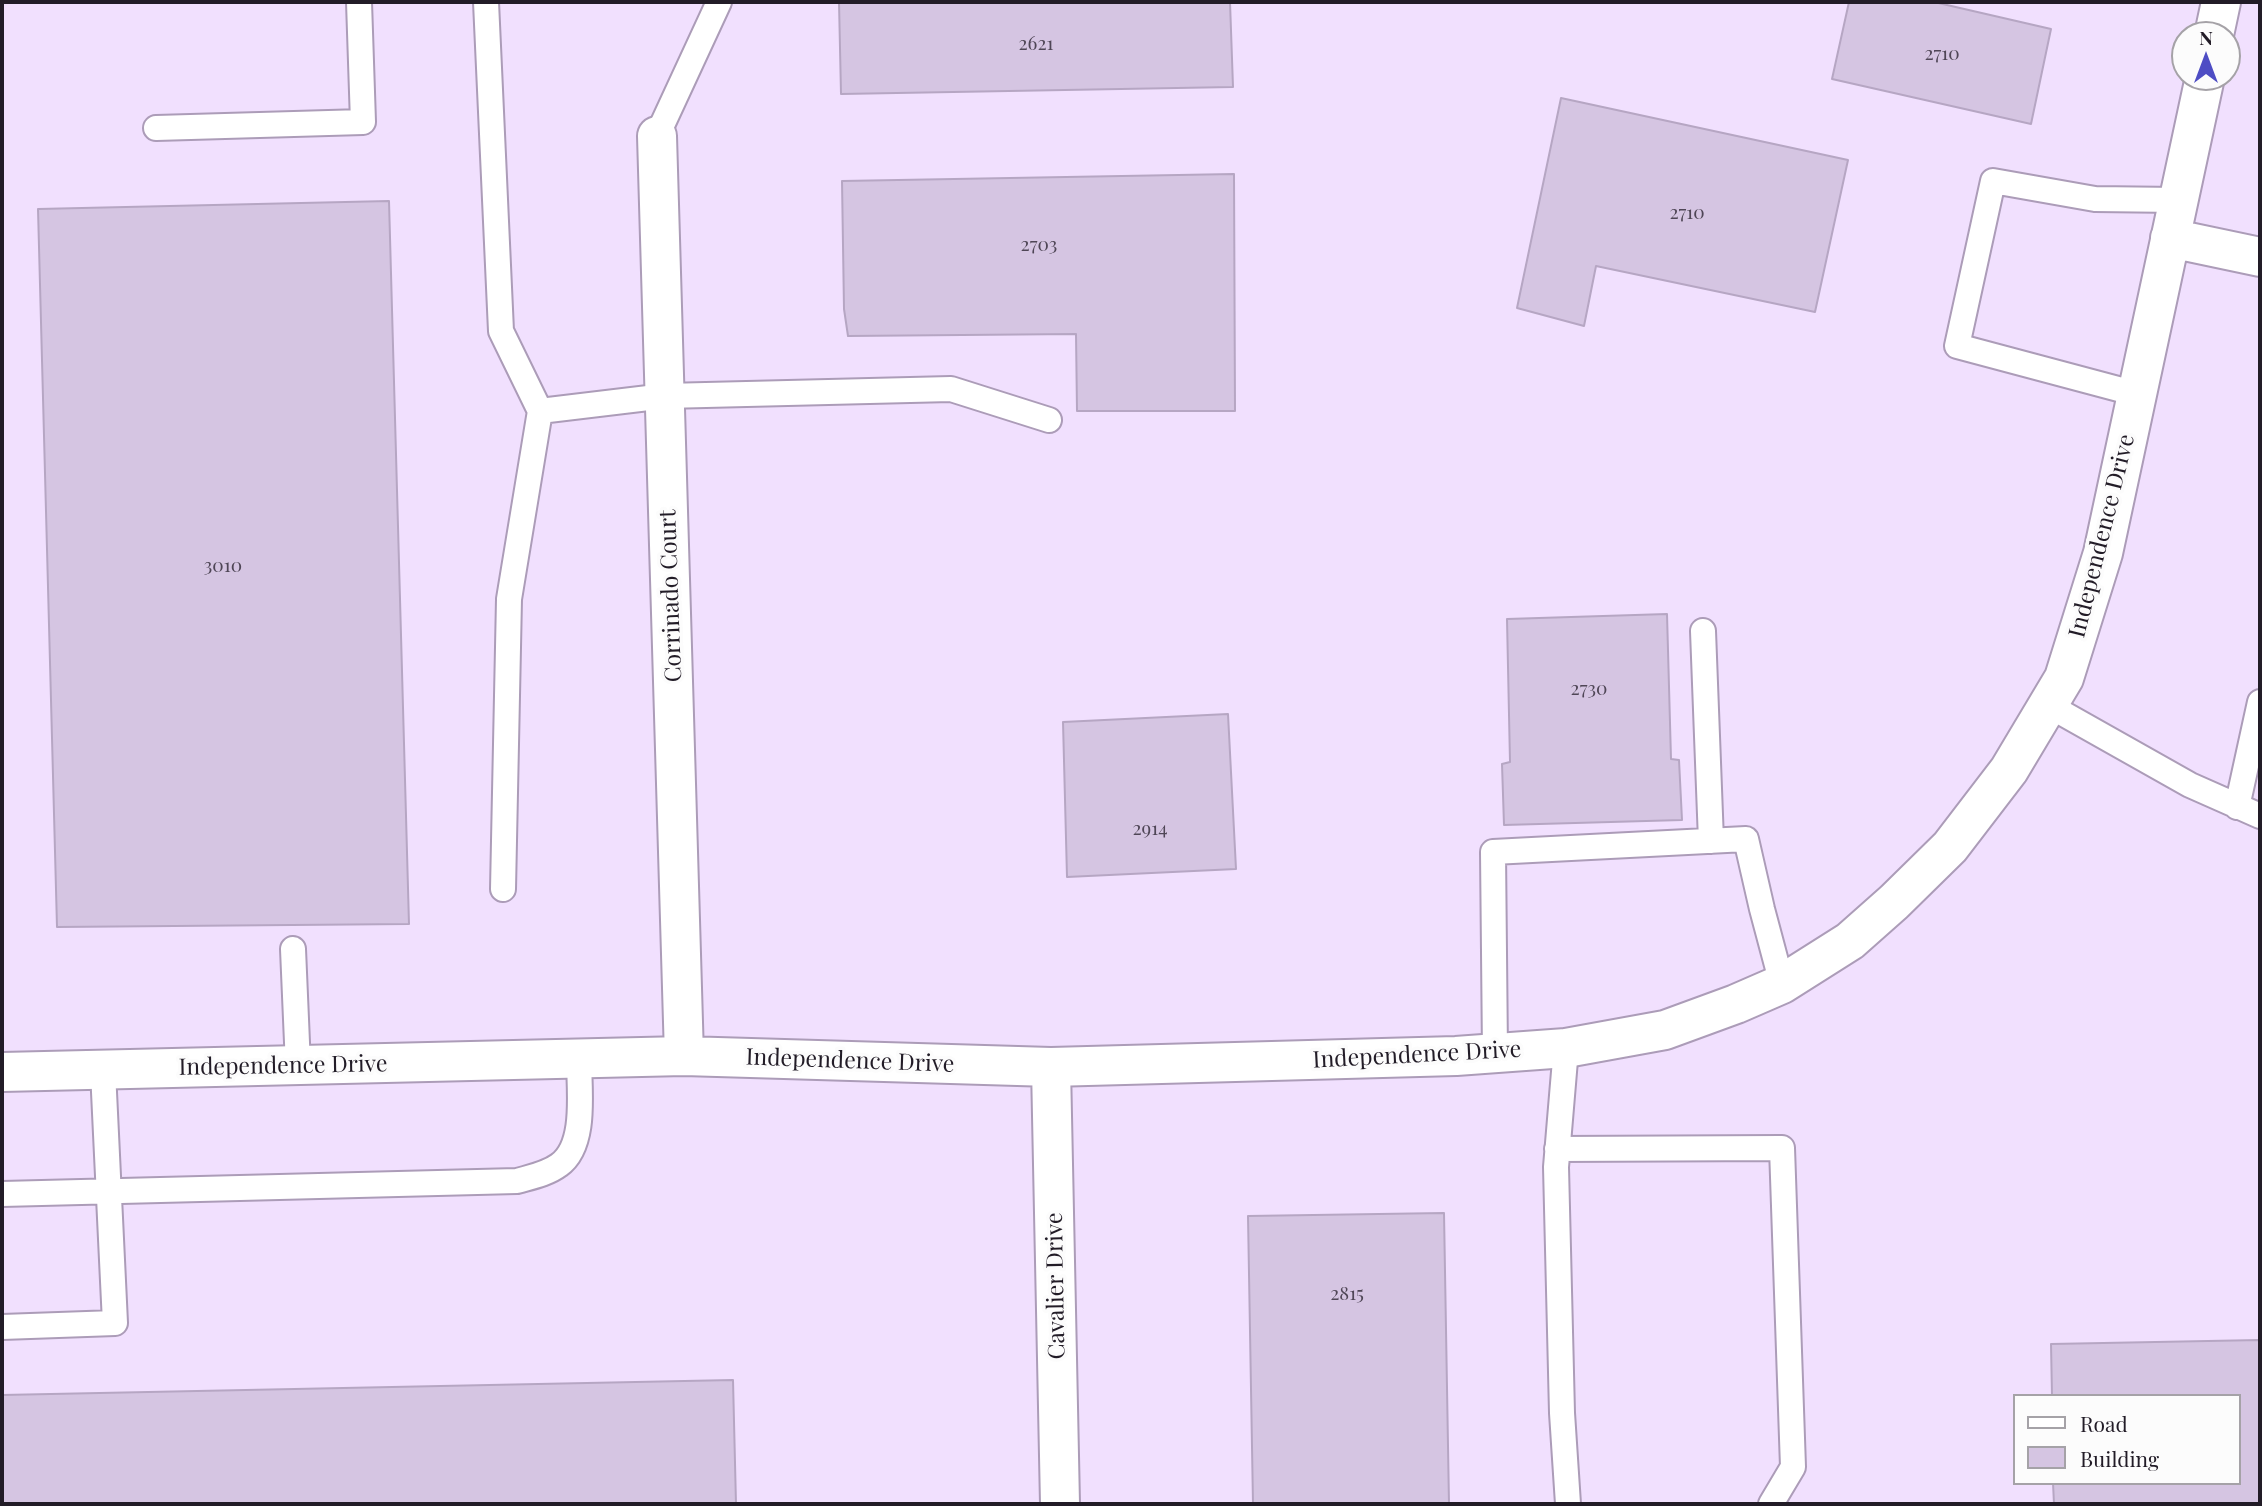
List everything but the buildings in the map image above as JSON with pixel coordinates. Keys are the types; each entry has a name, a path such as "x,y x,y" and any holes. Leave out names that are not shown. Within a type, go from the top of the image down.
{"street":[{"path":"2217,21 2221,2"},
{"name":"Independence Drive","path":"2,1072 684,1056 1051,1067 1455,1056 1566,1048 1665,1030 1782,984 1850,941 1950,847 2009,770 2064,678 2103,553 2202,91"},
{"name":"Corrinado Court","path":"657,136 684,1056"},
{"path":"2170,238 2260,257"},
{"name":"Cavalier Drive","path":"1051,1067 1060,1504"}],"lane":[{"path":"156,128 363,122 359,2"},
{"path":"486,2 501,331 540,411 509,599 503,889"},
{"path":"657,136 719,2"},
{"path":"2137,394 1958,346 1993,181 2095,199 2178,200"},
{"path":"540,411 665,396 951,389 1049,420"},
{"path":"1703,631 1711,841"},
{"path":"2236,807 2260,702"},
{"path":"2048,705 2190,785 2260,816"},
{"path":"1495,1053 1493,852 1746,839 1782,984"},
{"path":"293,949 298,1066"},
{"path":"1566,1048 1557,1149 1562,1412 1568,1504"},
{"path":"2,1194 517,1181 538,1176 560,1165 572,1150 579,1126 579,1059"},
{"path":"2,1327 115,1323 103,1071"},
{"path":"1557,1149 1782,1149 1793,1467 1771,1504"}],"shaded area":[{"path":"2,2 2260,2 2260,1504 2,1504"}]}
